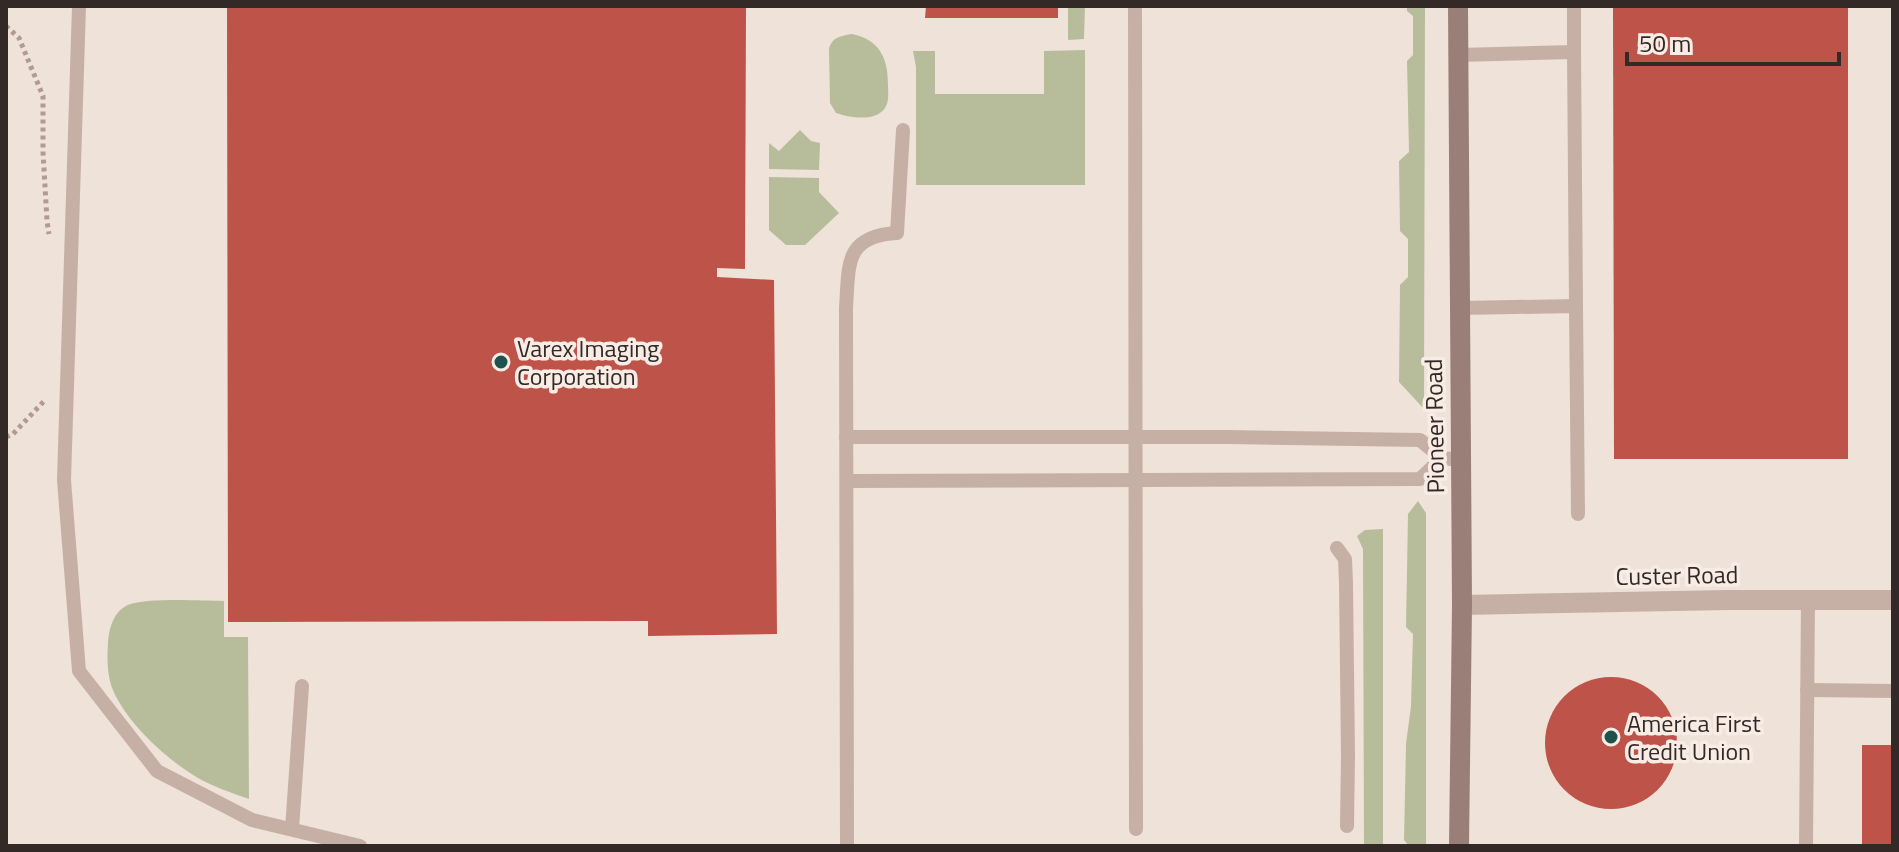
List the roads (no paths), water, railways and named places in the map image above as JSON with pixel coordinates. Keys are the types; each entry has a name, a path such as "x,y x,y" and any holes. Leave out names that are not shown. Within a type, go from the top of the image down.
{"main road":[{"name":"Pioneer Road","path":"1458,6 1459,308 1452,459 1462,605 1459,846"}],"street":[{"name":"Custer Road","path":"1462,605 1893,600"}],"lane":[{"path":"79,6 64,480 79,671 157,771 252,820 360,846"},
{"path":"1135,6 1136,829"},
{"path":"1574,6 1578,514"},
{"path":"1458,55 1574,52"},
{"path":"847,846 846,308 850,262 855,249 868,238 897,233 903,130"},
{"path":"1459,308 1576,306"},
{"path":"846,437 1420,440 1452,459 1420,479 847,481"},
{"path":"1337,548 1345,559 1346,583 1347,826"},
{"path":"1806,846 1808,600"},
{"path":"292,829 302,686"},
{"path":"1807,690 1893,691"}],"place":[{"name":"Varex Imaging Corporation","path":"501,362"},
{"name":"America First Credit Union","path":"1611,737"}]}
